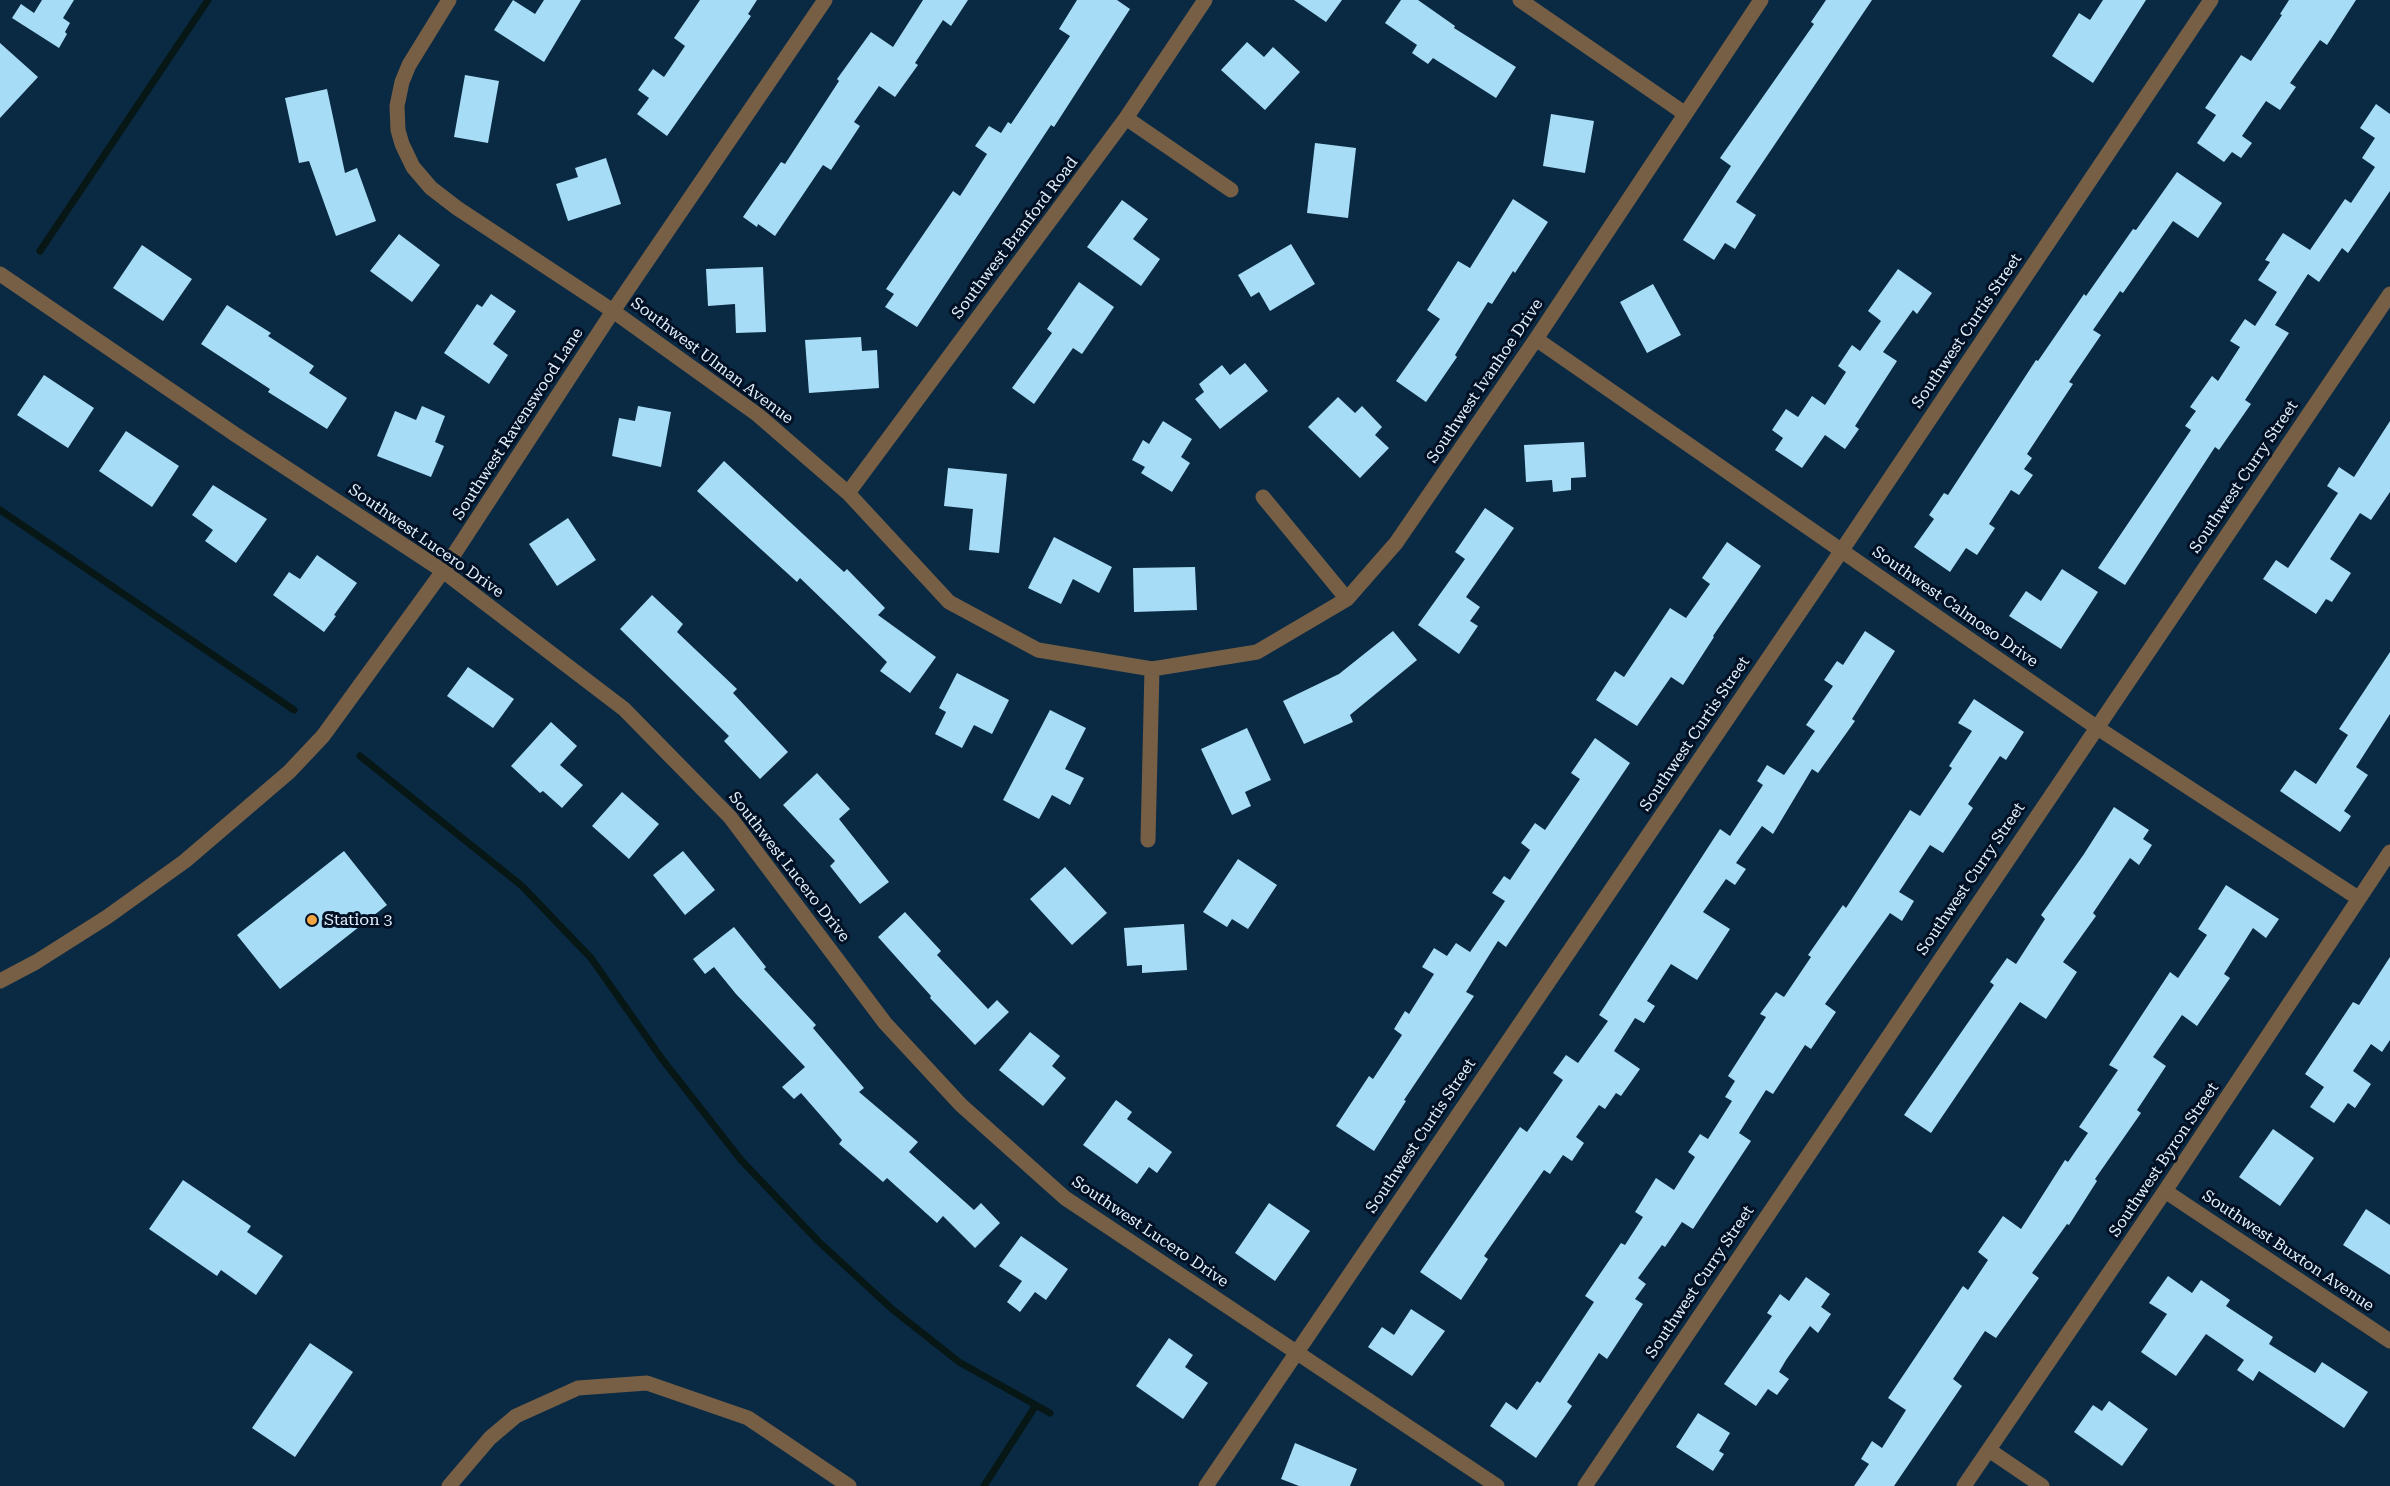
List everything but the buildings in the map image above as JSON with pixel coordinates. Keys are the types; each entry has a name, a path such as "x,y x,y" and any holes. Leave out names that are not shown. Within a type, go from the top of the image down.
{"street":[{"name":"Southwest Ulman Avenue","path":"449,0 409,65 402,82 397,117 398,130 406,154 413,167 431,188 457,208 613,311 758,415 848,493 949,602 1038,650 1152,669"},
{"name":"Southwest Ravenswood Lane","path":"0,981 36,962 107,917 185,861 289,772 323,736 444,571 613,311 825,0"},
{"name":"Southwest Branford Road","path":"848,493 1126,118 1205,0"},
{"path":"1520,0 1684,114"},
{"name":"Southwest Ivanhoe Drive","path":"1152,669 1257,652 1347,598 1396,543 1536,339 1761,0"},
{"name":"Southwest Curtis Street","path":"1206,1486 1842,550 2211,0"},
{"path":"1126,118 1231,190"},
{"name":"Southwest Lucero Drive","path":"0,274 236,435 444,571 624,709 730,816 885,1023 961,1105 1065,1198 1497,1486"},
{"name":"Southwest Curry Street","path":"1585,1486 2390,294"},
{"name":"Southwest Calmoso Drive","path":"1536,339 2096,727 2358,898"},
{"path":"1263,497 1347,598"},
{"path":"1148,840 1152,669"},
{"name":"Southwest Byron Street","path":"1964,1486 2165,1191 2390,852"},
{"name":"Southwest Buxton Avenue","path":"2165,1191 2390,1341"},
{"path":"449,1486 490,1438 516,1416 578,1388 647,1383 747,1418 849,1486"},
{"path":"1989,1450 2042,1486"}],"waterway":[{"path":"40,251 208,0"},
{"path":"0,510 294,710"},
{"path":"360,756 522,886 591,958 662,1059 741,1160 818,1241 892,1309 959,1362 1050,1413"},
{"path":"984,1486 1036,1405"}],"place":[{"name":"Station 3","path":"312,920"}]}
